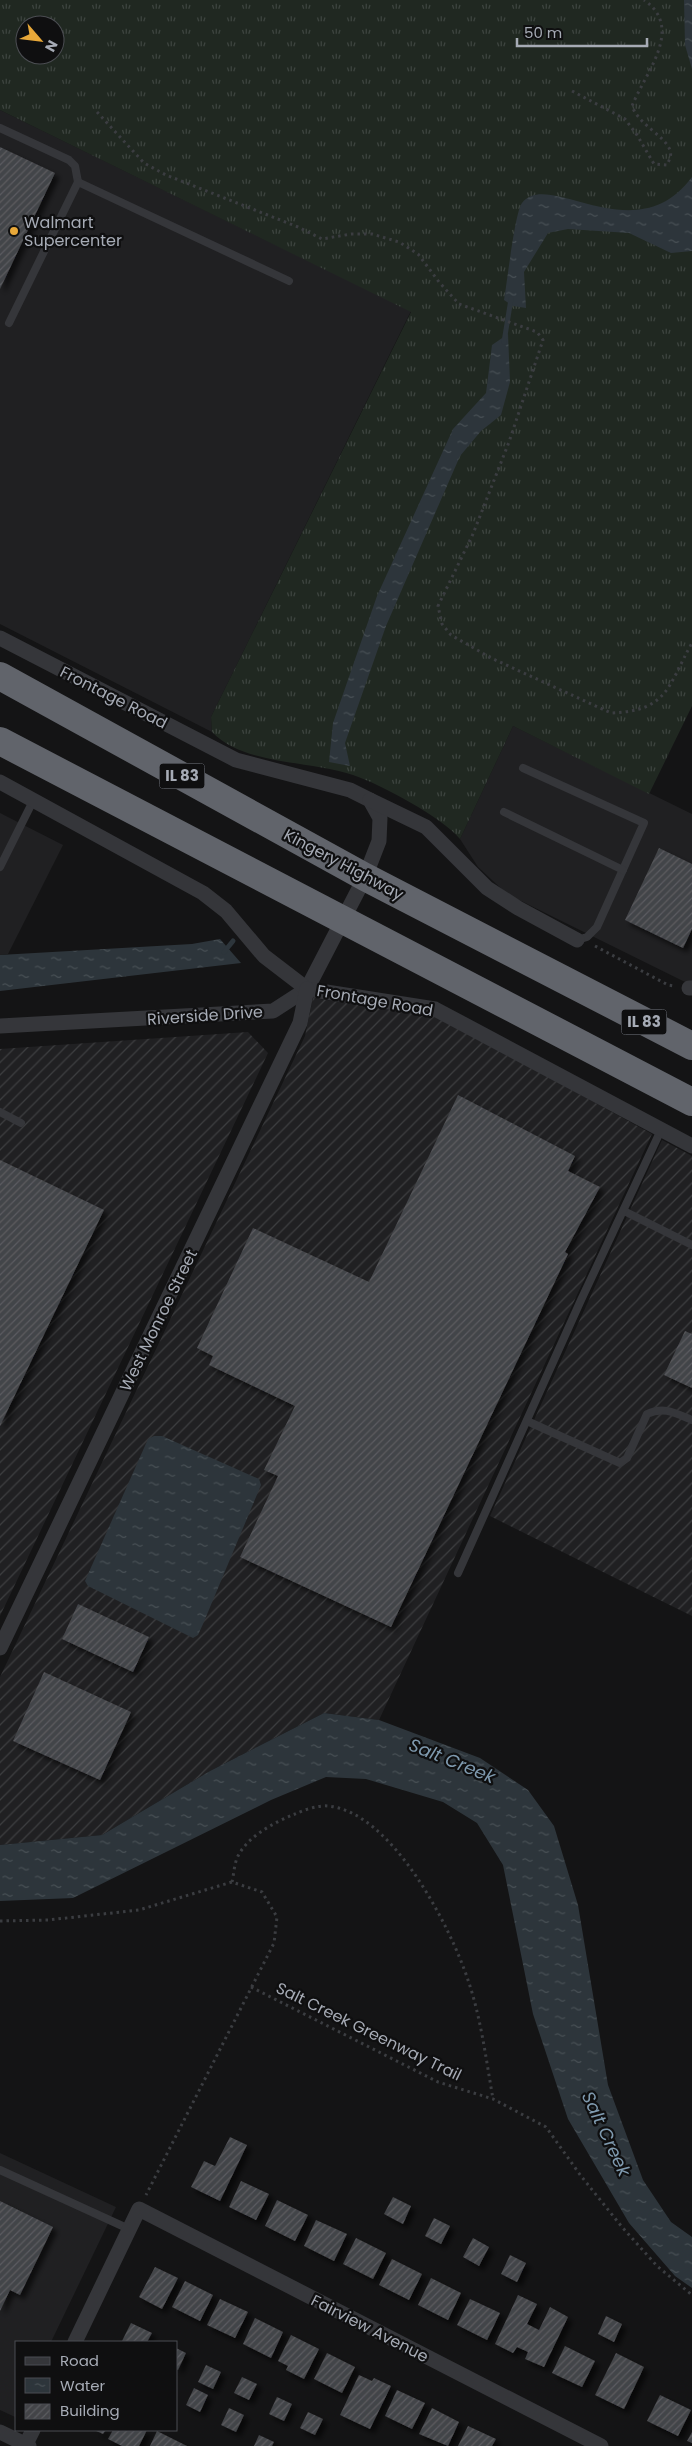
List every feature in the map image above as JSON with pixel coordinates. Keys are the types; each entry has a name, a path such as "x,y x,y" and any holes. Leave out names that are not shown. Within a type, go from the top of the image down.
{"highway":[{"name":"Kingery Highway","path":"0,676 365,877 692,1046"},
{"path":"0,741 692,1102"}],"street":[{"name":"Frontage Road","path":"0,638 236,760 350,790 426,827 487,888 518,908 578,940"},
{"name":"Frontage Road","path":"0,782 203,893 226,912 264,956 307,989 435,1009 692,1146"},
{"path":"365,877 379,841 380,818 370,800"},
{"name":"Riverside Drive","path":"0,1026 273,1011 307,989 365,877"},
{"name":"West Monroe Street","path":"0,1648 300,1023 307,989"},
{"path":"75,2341 139,2209"},
{"name":"Fairview Avenue","path":"139,2209 601,2446"},
{"path":"0,2432 27,2445 33,2431"}],"lane":[{"path":"0,128 69,160 75,166 78,182 9,323"},
{"path":"78,182 289,281"},
{"path":"523,768 644,823 597,927 587,938 578,940"},
{"path":"0,867 34,799"},
{"path":"504,812 623,870"},
{"path":"0,1112 21,1123"},
{"path":"458,1573 661,1130"},
{"path":"624,1211 692,1245"},
{"path":"527,1421 620,1462 627,1458 647,1414 666,1409 692,1420"},
{"path":"0,2170 129,2229"}],"path":[{"path":"572,91 625,119 654,164 666,165 671,157 670,149 634,113 632,106 658,51 663,34 662,20 653,6 644,0"},
{"path":"97,112 144,163 166,175 298,227 322,239 351,234 372,234 399,242 418,254 439,282 459,304 537,332 543,340 509,442 473,534 438,606 442,624 451,635 491,658 611,713 633,712 652,704 664,695 674,681 692,643"},
{"path":"625,119 630,119 634,113"},
{"path":"578,940 595,946 668,985 691,988"},
{"path":"0,1921 48,1920 139,1910 232,1882 238,1857 247,1843 276,1822 296,1813 327,1806 359,1817 383,1834 429,1898 451,1936 471,1990 482,2036 493,2099"},
{"name":"Salt Creek Greenway Trail","path":"139,2209 274,1943 277,1917 262,1892 232,1882"},
{"name":"Salt Creek Greenway Trail","path":"251,1987 438,2082 493,2099 546,2127 581,2176 622,2227 658,2266 692,2295"}],"shaded area":[{"path":"0,110 411,311 211,717 212,732 0,624"},
{"path":"513,726 692,814 692,982 687,983 507,894 478,867 460,839"},
{"path":"0,813 63,845 8,954 0,955"},
{"path":"313,998 437,1016 652,1134 379,1720 324,1713 210,1771 102,1835 0,1845 0,1677 305,1036"},
{"path":"248,1032 268,1053 0,1616 0,1049"},
{"path":"662,1140 692,1156 692,1616 490,1516"},
{"path":"0,2153 116,2207 51,2341 15,2341 15,2417 0,2410"}],"green space":[{"path":"0,0 692,0 692,706 649,794 513,726 460,839 425,811 365,779 336,770 260,757 226,743 212,732 211,717 411,312 0,110"}],"water":[{"path":"684,0 692,0 692,69 685,45"},
{"path":"692,177 692,251 671,253 629,233 568,229 548,233 524,272 526,308 513,306 504,300 519,209 522,203 534,195 552,195 620,210 645,209 669,199"},
{"path":"508,334 510,382 501,415 481,431 460,456 386,626 345,743 350,766 329,762 333,723 377,596 453,429 486,393 492,345"},
{"path":"220,939 241,963 0,991 0,955 192,944"},
{"path":"154,1436 162,1436 259,1479 261,1485 203,1624 198,1635 193,1638 88,1586 85,1581 148,1439"},
{"name":"Salt Creek","path":"324,1713 379,1720 480,1758 528,1790 554,1826 578,1905 608,2085 643,2180 671,2222 692,2237 692,2288 675,2276 629,2223 568,2119 533,2014 503,1865 477,1823 443,1802 366,1779 326,1777 271,1800 73,1898 0,1901 0,1845 102,1835 210,1771"}],"building":[{"name":"Walmart Supercenter","path":"0,147 55,173 0,289"},
{"path":"659,848 692,864 692,929 683,948 625,920"},
{"path":"458,1095 575,1156 568,1171 600,1187 565,1252 568,1254 391,1627 240,1557 278,1476 264,1470 295,1406 209,1365 213,1356 197,1348 253,1228 369,1282"},
{"path":"0,1160 104,1210 0,1426"},
{"path":"685,1331 692,1334 692,1388 664,1375"},
{"path":"78,1604 149,1637 133,1672 62,1639"},
{"path":"44,1672 131,1712 100,1780 13,1741"},
{"path":"230,2137 247,2145 220,2201 191,2187 204,2161 215,2166"},
{"path":"241,2181 269,2194 256,2220 229,2207"},
{"path":"393,2197 411,2206 403,2224 384,2214"},
{"path":"277,2200 308,2215 295,2241 265,2226"},
{"path":"0,2201 53,2227 20,2295 10,2290 0,2311"},
{"path":"434,2218 450,2226 441,2244 425,2236"},
{"path":"316,2220 347,2234 334,2261 304,2246"},
{"path":"356,2238 386,2253 373,2279 343,2264"},
{"path":"473,2238 489,2247 479,2266 463,2257"},
{"path":"510,2255 526,2263 517,2282 501,2274"},
{"path":"392,2259 422,2274 409,2300 379,2285"},
{"path":"155,2267 178,2278 162,2309 139,2297"},
{"path":"431,2278 461,2293 448,2320 418,2305"},
{"path":"185,2281 213,2295 200,2321 172,2307"},
{"path":"518,2295 537,2304 527,2324 539,2330 550,2307 568,2317 544,2367 525,2359 528,2352 517,2347 513,2353 495,2344"},
{"path":"220,2299 248,2312 235,2338 207,2325"},
{"path":"470,2299 500,2313 487,2340 457,2325"},
{"path":"606,2316 622,2324 614,2342 598,2334"},
{"path":"255,2318 283,2332 271,2358 243,2344"},
{"path":"131,2323 152,2333 148,2341 122,2341"},
{"path":"291,2335 319,2349 304,2379 286,2370 288,2366 278,2361"},
{"path":"565,2346 595,2361 582,2387 552,2373"},
{"path":"178,2349 186,2353 178,2370"},
{"path":"327,2353 355,2367 342,2393 314,2379"},
{"path":"616,2353 644,2367 624,2409 595,2395"},
{"path":"206,2365 221,2372 213,2389 198,2382"},
{"path":"359,2375 372,2381 374,2378 391,2386 370,2429 340,2415"},
{"path":"242,2377 257,2384 249,2400 234,2393"},
{"path":"194,2388 208,2395 200,2412 186,2405"},
{"path":"397,2390 425,2403 412,2429 385,2416"},
{"path":"660,2395 691,2410 678,2436 647,2421"},
{"path":"277,2397 292,2404 284,2421 269,2414"},
{"path":"229,2408 244,2415 236,2432 221,2425"},
{"path":"432,2408 459,2422 448,2446 419,2434"},
{"path":"308,2412 323,2419 315,2435 300,2428"},
{"path":"468,2426 496,2439 492,2446 458,2446"},
{"path":"112,2431 146,2431 139,2446 122,2446 108,2439"},
{"path":"157,2431 187,2446 150,2446"},
{"path":"692,2432 692,2443 687,2441"},
{"path":"259,2435 274,2442 272,2446 254,2446"}],"waterway":[{"path":"504,342 511,299"},
{"path":"224,952 233,941"}],"place":[{"name":"Walmart Supercenter","path":"14,231"}]}
